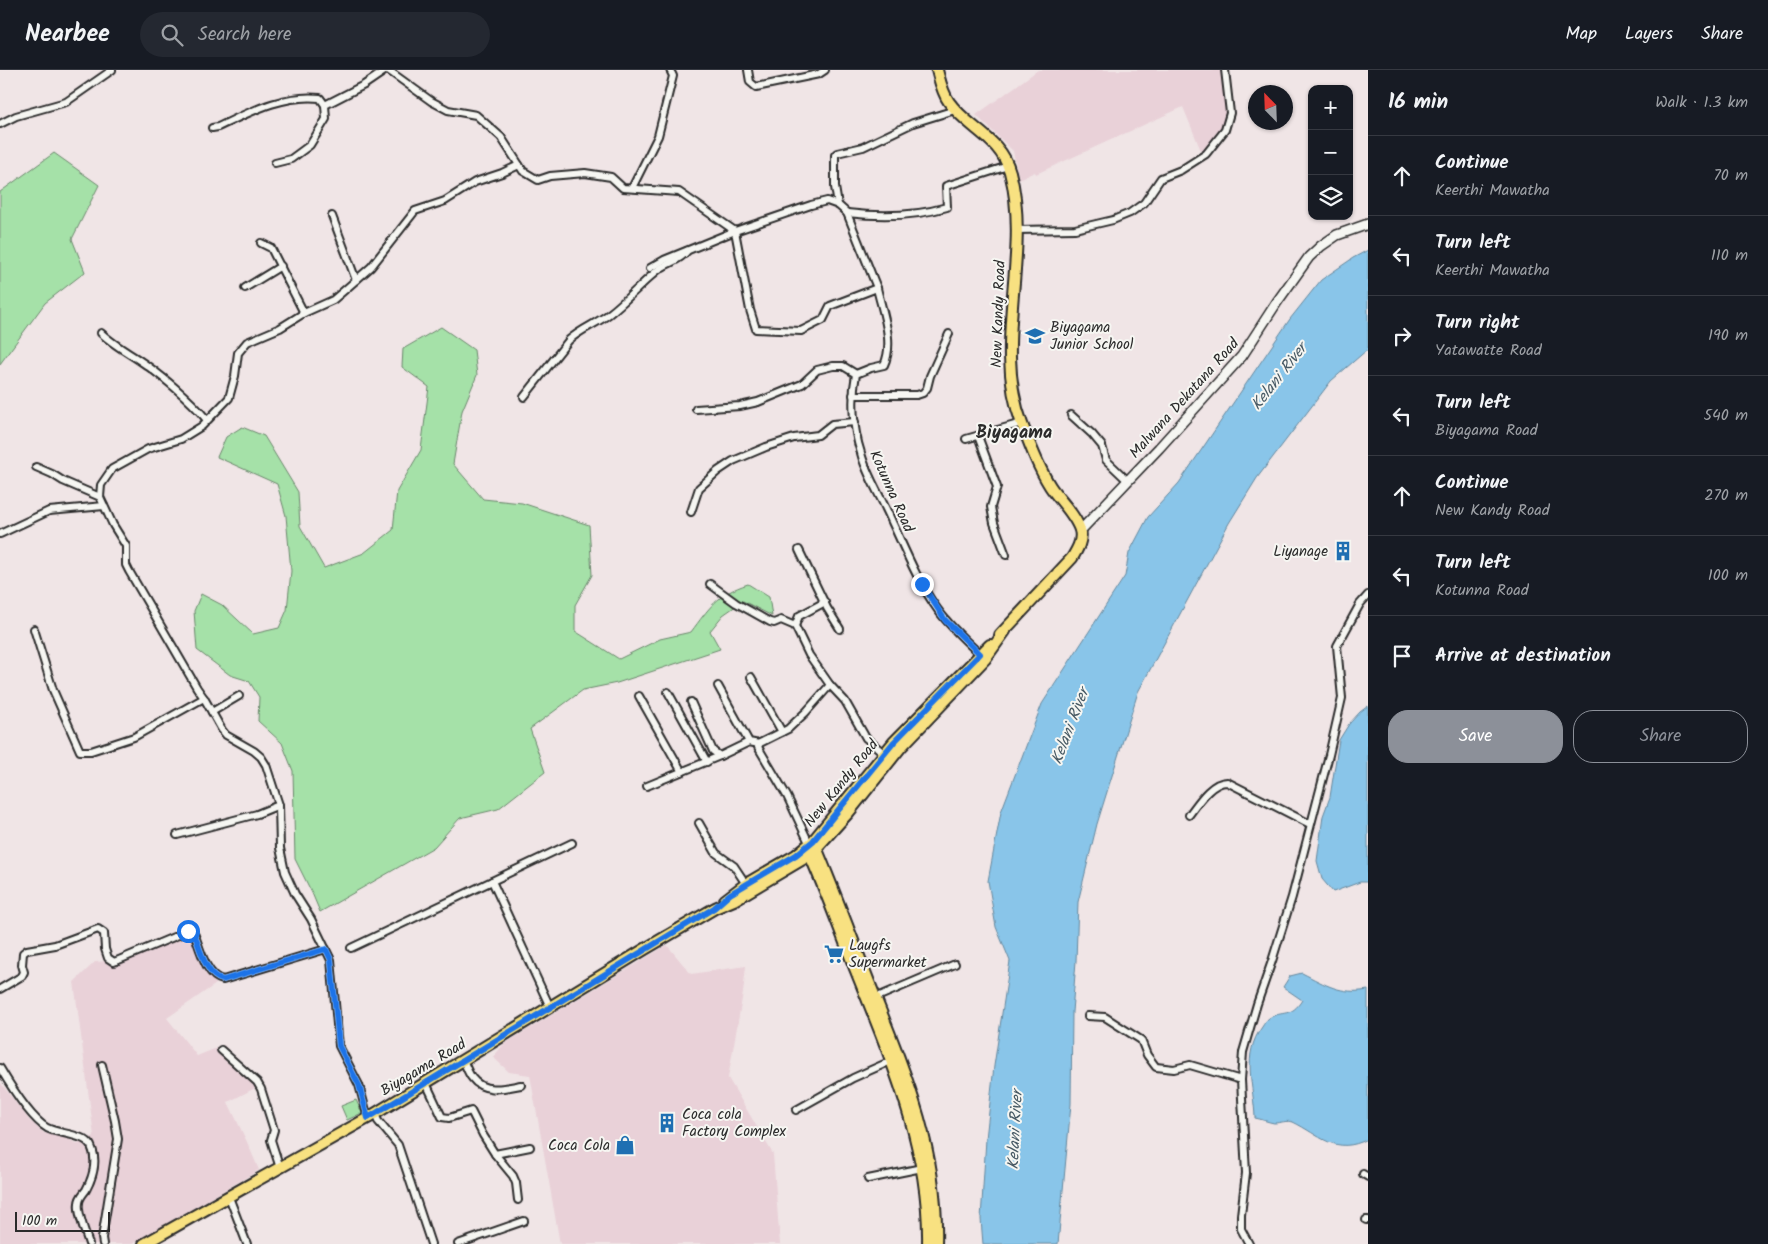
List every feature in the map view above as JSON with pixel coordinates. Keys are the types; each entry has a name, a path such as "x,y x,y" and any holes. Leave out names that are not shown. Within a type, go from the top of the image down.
{"main road":[{"name":"New Kandy Road","path":"811,848 887,757 983,656 1072,558 1079,547 1080,531 1043,473 1022,423 1012,386 1010,365 1016,230 1014,194 1008,166 1004,156 994,143 955,110 944,94 937,70"},
{"name":"Malwana Dekatana Road","path":"1080,531 1242,356 1309,257 1320,246 1337,235 1368,224"},
{"name":"Biyagama Road","path":"714,908 730,894 746,884 811,848"},
{"name":"Biyagama Road","path":"144,1244 372,1116 714,908 734,900 811,848"},
{"path":"811,848 916,1105 926,1168 928,1244"},
{"path":"872,999 926,1168 936,1208 936,1244"}],"street":[{"path":"0,124 16,116 66,102 112,70"},
{"path":"325,105 364,85 387,70 431,101 448,110 476,115 501,137 530,177 538,180 550,176 585,173 611,178 623,188 679,192 735,231 750,310 756,329 801,330 823,320 830,306 877,288"},
{"path":"632,188 658,136 672,76 670,70"},
{"path":"748,70 750,82 756,87 819,74 826,70"},
{"path":"1016,230 1075,229 1113,220 1130,213 1144,203 1161,178 1182,170 1206,154 1225,130 1230,113 1225,70"},
{"path":"212,128 275,102 305,96 320,98 325,105 326,119 310,145 291,159 275,163"},
{"path":"838,205 835,187 835,155 837,153 863,147 913,124 955,110"},
{"path":"431,1244 398,1145 372,1116 339,1046 331,960 285,872 280,848 279,806 272,780 261,757 226,735 184,668 126,565 126,546 100,496 101,485 112,469 148,448 181,439 202,426 229,398 235,376 238,353 247,342 280,328 304,313 333,300 370,267 414,211 445,200 475,182 520,165"},
{"path":"847,213 878,217 928,213 947,208 946,186 1008,166"},
{"path":"650,268 664,260 735,231 827,201 838,205 847,213 877,288 888,343 884,365 856,374 843,366 833,366 817,370 802,384 758,402 740,406 696,409"},
{"path":"332,216 356,280"},
{"path":"262,242 271,248 304,313"},
{"path":"524,397 569,340 607,316 657,271 666,264 684,256 688,250"},
{"path":"245,288 281,266"},
{"path":"101,333 119,348 163,378 189,400 207,420"},
{"path":"853,395 923,393 927,388 930,376 949,334"},
{"name":"Kotunna Road","path":"856,374 853,395 855,422 860,452 866,468 922,584 945,620 983,656"},
{"path":"1071,415 1102,446 1106,460 1128,480"},
{"path":"691,512 699,488 733,461 794,438 818,436 832,424 855,422"},
{"path":"966,439 1022,423"},
{"path":"978,436 997,487 991,507 994,523 1006,555"},
{"path":"36,467 63,481 100,496"},
{"path":"0,534 49,511 104,506"},
{"path":"799,550 824,602 840,629"},
{"path":"710,584 745,609 770,622 774,623 781,620 795,626 810,655 830,685 845,701 866,738 887,757"},
{"path":"1249,1244 1241,1229 1246,1173 1241,1080 1244,1052 1257,1004 1292,897 1329,756 1342,698 1337,646 1360,604 1368,595"},
{"path":"795,626 799,616 824,602"},
{"path":"34,629 52,690 80,751 91,751 134,736 204,698"},
{"path":"751,677 782,732"},
{"path":"647,786 707,762 749,742 759,744 788,729 830,685"},
{"path":"718,686 749,742"},
{"path":"668,692 707,762"},
{"path":"212,712 239,696"},
{"path":"639,696 682,772"},
{"path":"691,702 713,751 720,756"},
{"path":"759,744 760,750 787,796 811,848"},
{"path":"1190,814 1215,786 1222,782 1227,782 1310,824"},
{"path":"177,835 257,814 279,806"},
{"path":"700,823 716,853 734,866 746,884"},
{"path":"351,948 572,843"},
{"path":"492,881 550,1007"},
{"path":"0,988 22,976 24,972 22,965 23,953 27,950 55,945 98,929 104,933 105,949 108,958 114,962 188,931 194,933 212,974 217,979 223,980 326,949"},
{"path":"872,999 955,964"},
{"path":"1088,1016 1105,1017 1141,1040 1147,1055 1156,1066 1174,1070 1190,1065 1241,1080"},
{"path":"221,1050 257,1082 274,1130 272,1140 280,1168"},
{"path":"463,1060 472,1079 482,1086 494,1089 521,1085"},
{"path":"796,1110 853,1078 891,1061"},
{"path":"102,1064 118,1139 102,1238 103,1244"},
{"path":"0,1068 18,1097 39,1123 49,1129 81,1138 90,1143 95,1166 78,1203 89,1244"},
{"path":"426,1083 442,1117 449,1118 471,1111 495,1154 513,1176 516,1182 518,1200"},
{"path":"495,1154 530,1147"},
{"path":"868,1179 926,1168"},
{"path":"229,1197 247,1244"},
{"path":"458,1244 524,1220"}],"shaded area":[{"path":"1038,70 1223,70 1228,121 1205,153 1202,153 1183,107 1036,174 1035,172 1019,179 1013,151 976,115"},
{"path":"194,926 200,955 216,984 167,1018 197,1056 224,1045 257,1087 228,1102 259,1170 132,1244 0,1244 0,1082 30,1121 44,1133 61,1135 78,1144 94,1136 74,982 95,962 123,960 138,951"},
{"path":"667,945 691,974 746,966 728,1078 773,1154 780,1244 560,1244 530,1075 509,1072 493,1057 504,1044"}],"green space":[{"path":"54,153 99,185 72,239 85,272 45,303 0,364 0,192"},
{"path":"441,327 474,350 477,375 462,411 453,464 483,499 522,503 589,525 592,575 575,605 575,631 619,659 660,639 691,632 721,597 748,584 769,597 772,616 743,601 723,615 710,631 720,649 617,683 583,690 530,729 545,772 498,809 460,818 434,847 320,912 295,859 293,771 282,743 258,721 259,697 249,681 230,675 197,650 194,611 201,594 222,605 253,634 279,628 287,610 291,571 286,516 277,484 217,457 226,437 242,427 264,436 298,492 300,526 324,568 364,553 393,530 397,491 421,450 429,387 402,367 403,349"},
{"path":"356,1100 362,1113 347,1120 341,1106"}],"water":[{"name":"Kelani River","path":"1368,250 1368,349 1331,381 1257,478 1229,523 1138,692 1097,824 1078,902 1072,1012 1071,1104 1058,1244 983,1244 981,1219 986,1139 994,1066 1010,961 996,927 988,881 1001,812 1042,704 1125,576 1129,553 1148,517 1179,483 1290,319 1321,280"},
{"path":"1368,706 1368,882 1360,882 1333,892 1322,879 1317,861 1323,816 1330,797 1339,740 1349,724"},
{"path":"1302,973 1334,988 1350,991 1368,990 1368,1139 1356,1144 1337,1145 1320,1138 1293,1122 1274,1123 1255,1118 1250,1071 1252,1049 1264,1023 1268,1019 1294,1009 1302,1000 1283,987 1290,976"}],"place":[{"name":"Biyagama Junior School","path":"1035,336"},
{"name":"Liyanage","path":"1343,551"},
{"name":"Laugfs Supermarket","path":"834,954"},
{"name":"Coca cola Factory Complex","path":"667,1123"},
{"name":"Coca Cola","path":"625,1145"}],"district":[{"name":"Biyagama","path":"1014,432"}],"route":[{"path":"188,931 194,933 212,974 217,979 223,980 326,949 331,960 339,1046 359,1085 368,1118 714,908 730,894 796,855 820,835 894,742 980,654 945,620 922,584"}]}
